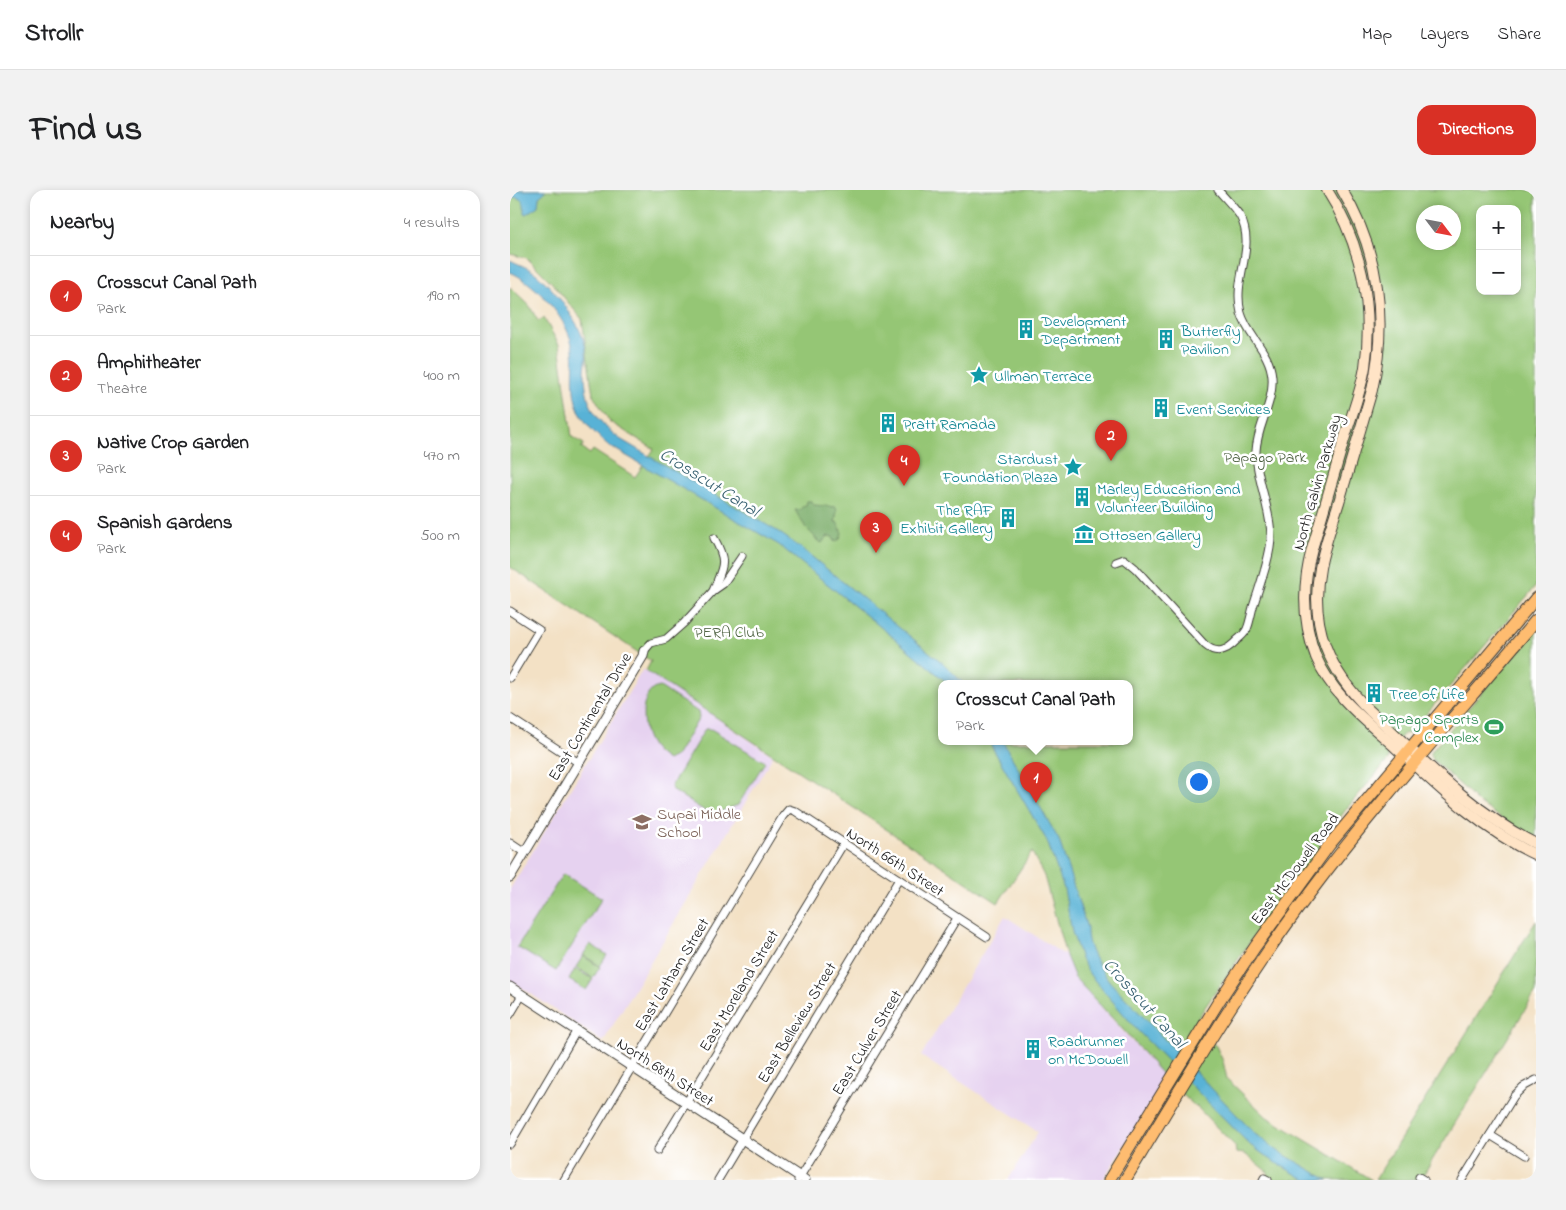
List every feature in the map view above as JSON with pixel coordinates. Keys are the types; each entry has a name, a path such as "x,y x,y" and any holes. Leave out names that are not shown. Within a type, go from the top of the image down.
{"main road":[{"name":"North Galvin Parkway","path":"1327,190 1348,228 1359,257 1366,292 1368,335 1362,378 1309,560 1304,594 1307,626 1316,657 1334,688 1352,707 1407,752"},
{"name":"North Galvin Parkway","path":"1342,190 1358,220 1371,256 1380,301 1380,342 1372,390 1320,568 1317,594 1318,616 1324,644 1334,668 1355,696 1407,752"},
{"name":"East McDowell Road","path":"1109,1180 1248,958 1317,863 1536,598"},
{"name":"East McDowell Road","path":"1125,1180 1226,1014 1290,920 1417,760 1536,620"},
{"path":"1407,752 1469,814 1519,841 1536,855"},
{"path":"1519,841 1536,844"},
{"path":"1248,958 1272,933 1290,920 1292,906 1305,887 1317,863"}],"street":[{"path":"1116,562 1124,559 1136,569 1210,649 1221,652 1247,629 1271,546 1272,536 1256,461 1256,448 1271,396 1272,375 1264,351 1249,331 1241,310 1238,295 1247,247 1246,231 1239,215 1218,190"},
{"name":"East Continental Drive","path":"713,591 723,562 722,552 714,538"},
{"name":"East Continental Drive","path":"510,877 644,652 651,643 666,638 675,632 713,591 723,584 742,556"},
{"path":"510,611 539,630 510,678"},
{"path":"510,718 578,763"},
{"name":"North 66th Street","path":"789,809 795,811 988,937"},
{"name":"East Latham Street","path":"564,1180 783,816 789,809"},
{"path":"510,843 524,853"},
{"name":"East Moreland Street","path":"657,1151 844,843"},
{"name":"East Belleview Street","path":"718,1180 899,880"},
{"name":"East Culver Street","path":"801,1179 957,918"},
{"name":"North 68th Street","path":"510,987 801,1179"},
{"path":"510,1015 522,995"},
{"path":"510,1144 577,1030"},
{"path":"1462,1180 1514,1096 1522,1087 1536,1080"},
{"path":"1490,1135 1524,1156"}],"shaded area":[{"name":"Supai Middle School","path":"643,669 773,756 603,1042 510,980 510,889"},
{"path":"1005,916 1066,956 1075,978 1166,1079 1103,1180 1008,1180 1038,1132 921,1056"}],"green space":[{"name":"Papago Park","path":"510,190 1536,190 1536,586 1410,733 1403,734 1388,755 1388,760 1348,807 1323,840 1320,848 1281,897 1193,1027 1216,1046 1223,1061 1227,1079 1267,1117 1372,1180 1268,1180 1264,1178 1269,1173 1245,1154 1236,1153 1235,1146 1196,1106 1197,1108 1166,1079 1075,978 1066,956 1044,876 1032,852 998,903 646,671 651,661 510,567 510,287 529,305 538,321 544,318 559,345 572,437 584,444 581,448 590,454 593,450 635,477 654,449 610,422 593,395 582,319 552,283 527,258 510,254"},
{"path":"807,501 811,501 814,505 836,507 835,522 837,522 842,533 840,539 835,542 833,537 828,536 822,543 815,539 795,510 800,510 806,505"},
{"name":"Papago Sports Complex","path":"1536,629 1536,840 1476,801 1433,760 1430,753"},
{"path":"660,687 698,712 699,718 677,755 667,760 657,753 647,738 643,716 645,701 648,695 653,689"},
{"path":"705,729 711,729 765,762 738,805 711,815 672,790 671,786"},
{"path":"563,874 602,898 556,971 517,947"},
{"path":"1536,921 1536,992 1420,1180 1375,1180"},
{"path":"590,944 607,955 600,966 583,955"},
{"path":"583,956 600,967 593,978 576,967"},
{"path":"575,969 593,979 586,990 569,980"}],"water":[{"path":"510,190 545,190 545,192 539,197 538,206 526,214 524,213 522,200 516,197 510,199"},
{"path":"510,260 531,270 550,287 567,308 584,341 586,351 586,385 590,404 599,419 612,432 620,439 777,531 801,548 944,664 960,680 944,680 779,545 608,445 585,420 576,403 573,350 566,327 559,315 541,294 520,277 510,272"},
{"path":"991,745 1005,745 1059,840 1087,928 1091,950 1110,982 1255,1134 1278,1151 1328,1180 1306,1180 1250,1145 1138,1031 1090,975 1081,959 1072,932 1064,889 1047,841"}],"place":[{"name":"Development Department","path":"1026,329"},
{"name":"Butterfly Pavilion","path":"1166,339"},
{"name":"Ullman Terrace","path":"979,375"},
{"name":"Event Services","path":"1161,408"},
{"name":"Pratt Ramada","path":"888,423"},
{"name":"Amphitheater","path":"1111,461"},
{"name":"Stardust Foundation Plaza","path":"1073,467"},
{"name":"Spanish Gardens","path":"904,486"},
{"name":"Marley Education and Volunteer Building","path":"1082,497"},
{"name":"The RAF Exhibit Gallery","path":"1008,518"},
{"name":"Ottosen Gallery","path":"1084,534"},
{"name":"Native Crop Garden","path":"876,553"},
{"name":"Tree of Life","path":"1374,693"},
{"name":"Papago Sports Complex","path":"1494,727"},
{"name":"Crosscut Canal Path","path":"1036,803"},
{"name":"Supai Middle School","path":"642,822"},
{"name":"Roadrunner on McDowell","path":"1033,1049"}],"water label":[{"name":"Crosscut Canal","path":"710,482"},
{"name":"Crosscut Canal","path":"1145,1003"}],"park label":[{"name":"PERA Club","path":"729,631"}]}
